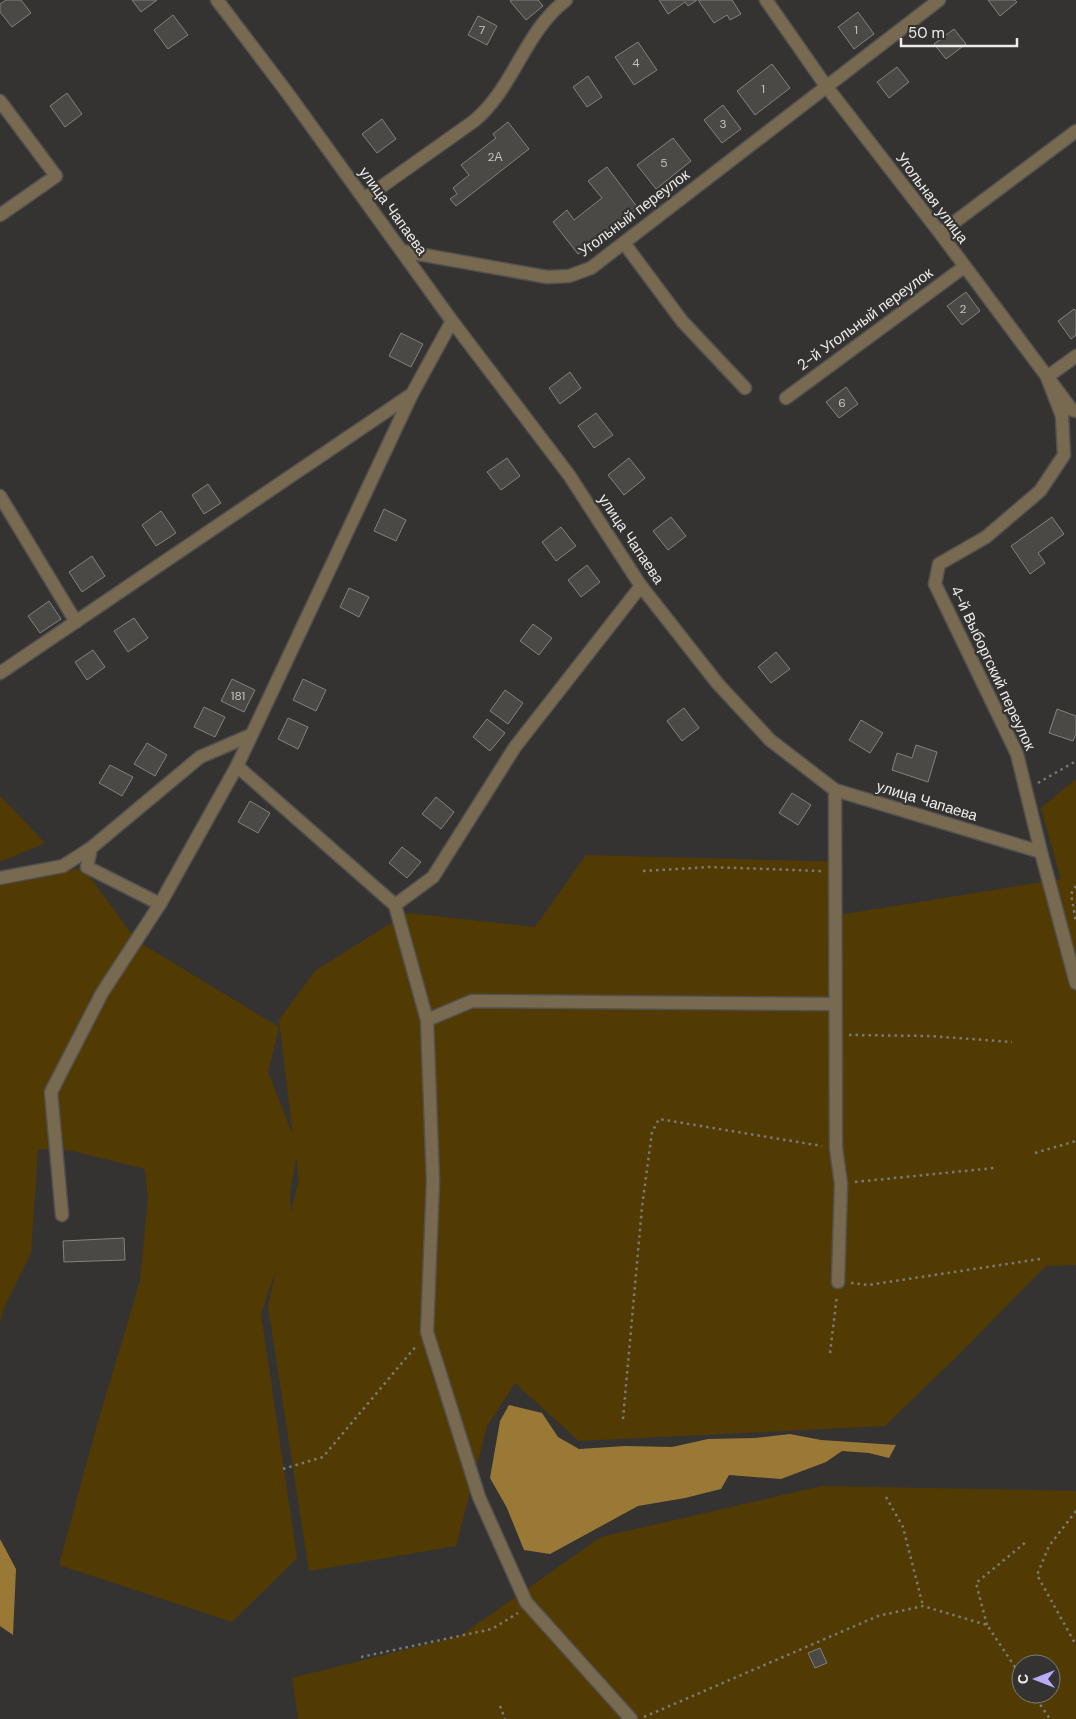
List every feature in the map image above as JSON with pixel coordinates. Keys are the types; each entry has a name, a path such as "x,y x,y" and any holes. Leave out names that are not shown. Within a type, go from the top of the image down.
{"street":[{"name":"улица Чапаева","path":"217,0 286,91 452,321 569,475 641,586 718,684 770,740 834,790 1041,852"},
{"path":"364,199 474,121 487,109 502,90 536,32 548,16 566,0"},
{"name":"Угольная улица","path":"766,0 826,86 940,233 1072,410 1076,411"},
{"name":"Угольный переулок","path":"402,251 558,277 580,273 591,268 939,0"},
{"path":"0,101 56,176 0,215"},
{"path":"940,233 1076,131"},
{"path":"624,243 682,321 745,388"},
{"name":"2-й Угольный переулок","path":"786,398 964,266"},
{"path":"62,1215 51,1092 102,993 160,904 236,766 412,394 452,321"},
{"path":"1047,377 1076,356"},
{"name":"4-й Выборгский переулок","path":"1041,852 1017,754 935,584 939,564 986,537 1040,491 1064,455 1062,416 1047,377"},
{"path":"0,673 412,394"},
{"path":"0,496 76,622"},
{"path":"395,905 433,877 515,747 641,586"},
{"path":"0,878 63,866 91,848 200,757 251,735"},
{"path":"236,766 395,905 427,1020 433,1182 427,1332 478,1497 526,1602 631,1719"},
{"path":"834,790 836,1148 841,1184 838,1282"},
{"path":"91,848 87,867 160,904"},
{"path":"1041,852 1076,983"},
{"path":"427,1020 472,1001 834,1004"}],"path":[{"path":"1026,790 1076,760"},
{"path":"643,871 710,867 834,872"},
{"path":"1076,886 1071,894 1076,922"},
{"path":"835,1035 930,1036 1012,1042"},
{"path":"624,1419 642,1207 652,1132 659,1119 836,1148"},
{"path":"1035,1153 1076,1141"},
{"path":"841,1184 994,1168"},
{"path":"830,1354 838,1282 868,1285 1040,1259"},
{"path":"283,1469 323,1457 427,1332"},
{"path":"886,1497 903,1528 923,1606"},
{"path":"1076,1511 1049,1546 1037,1575 1076,1645"},
{"path":"1011,1661 987,1625 976,1583 1026,1542"},
{"path":"361,1657 492,1629 530,1606"},
{"path":"640,1719 878,1616 923,1606 987,1625"},
{"path":"1040,1704 1050,1719"},
{"path":"500,1706 505,1719"}],"shaded area":[{"path":"1076,779 1076,1265 1046,1266 885,1426 579,1441 515,1383 487,1426 456,1546 309,1571 268,1307 276,1269 261,1314 297,1558 232,1622 59,1565 95,1432 140,1281 148,1198 145,1169 69,1150 38,1149 31,1253 3,1310 0,1324 0,885 83,868 137,941 279,1027 268,1072 293,1136 279,1020 315,971 407,913 535,927 586,855 843,862 839,915 1061,879 1041,808","holes":["296,1157 299,1179 291,1212 290,1194"]},
{"path":"0,796 45,843 0,862"},
{"path":"509,1405 542,1413 558,1437 579,1449 625,1446 672,1447 708,1439 755,1438 790,1434 821,1440 896,1445 889,1458 869,1453 842,1451 826,1462 781,1479 729,1475 721,1489 685,1498 638,1506 550,1554 524,1550 507,1508 490,1478 500,1421"},
{"path":"822,1486 1076,1491 1076,1719 298,1719 292,1678 460,1636 601,1537"},
{"path":"0,1539 16,1569 13,1635 0,1626"}],"building":[{"path":"6,0 21,0 31,13 12,27 0,12 0,4"},
{"path":"132,0 157,0 141,12"},
{"path":"538,0 543,6 526,20 510,1"},
{"path":"659,0 697,0 688,6 685,2 668,14"},
{"path":"698,0 732,0 741,14 730,20 727,15 714,23"},
{"path":"988,0 1015,0 1017,2 1000,16"},
{"path":"858,12 874,34 854,49 838,27"},
{"path":"173,15 188,35 168,49 154,30"},
{"path":"478,16 497,26 487,45 468,35"},
{"path":"954,29 966,44 946,59 934,44"},
{"path":"638,42 657,70 634,85 615,57"},
{"path":"772,64 790,88 755,115 737,91"},
{"path":"897,67 909,82 889,98 877,82"},
{"path":"588,76 602,97 587,107 573,87"},
{"path":"67,93 82,114 65,127 50,106"},
{"path":"723,105 741,129 722,143 704,120"},
{"path":"382,119 396,139 377,153 362,134"},
{"path":"508,122 529,149 456,206 450,199 457,194 453,188 469,175 461,165 496,138 493,134"},
{"path":"673,138 691,161 656,189 637,165"},
{"path":"607,167 638,208 578,254 553,222 567,210 574,220 602,198 588,181"},
{"path":"966,292 980,311 962,325 947,306"},
{"path":"1074,309 1076,311 1076,335 1071,339 1058,321"},
{"path":"401,333 423,344 411,367 389,356"},
{"path":"570,372 581,388 560,404 549,388"},
{"path":"846,387 858,404 839,418 826,402"},
{"path":"596,413 613,435 594,448 578,426"},
{"path":"507,458 520,476 501,490 487,472"},
{"path":"629,458 645,478 624,495 608,475"},
{"path":"208,484 221,503 204,514 192,495"},
{"path":"384,509 406,520 396,541 374,531"},
{"path":"161,511 176,533 156,546 142,525"},
{"path":"671,517 686,536 668,550 653,531"},
{"path":"1052,517 1064,534 1038,553 1045,563 1030,574 1011,546"},
{"path":"561,527 576,546 556,561 542,542"},
{"path":"92,556 105,576 82,592 69,572"},
{"path":"587,565 600,582 581,597 568,580"},
{"path":"349,588 369,597 359,617 340,607"},
{"path":"49,601 61,619 40,633 28,616"},
{"path":"134,618 148,638 128,652 114,631"},
{"path":"533,624 552,638 539,655 520,641"},
{"path":"93,650 105,667 87,680 75,662"},
{"path":"776,652 790,669 771,683 758,667"},
{"path":"232,679 255,690 244,712 221,701"},
{"path":"303,679 326,690 316,711 293,700"},
{"path":"505,690 523,703 508,724 490,711"},
{"path":"204,707 225,717 215,737 194,727"},
{"path":"684,708 699,728 682,741 667,721"},
{"path":"1057,709 1076,716 1076,734 1073,741 1049,733"},
{"path":"288,718 308,727 298,749 278,739"},
{"path":"487,719 505,733 490,751 473,737"},
{"path":"861,720 883,733 870,753 849,740"},
{"path":"147,743 167,755 155,776 134,764"},
{"path":"916,745 937,752 928,782 892,770 897,753 912,758"},
{"path":"110,765 133,777 122,796 99,783"},
{"path":"792,793 811,805 798,825 779,813"},
{"path":"436,797 454,812 441,829 422,814"},
{"path":"250,801 270,813 258,833 238,822"},
{"path":"402,847 421,862 407,878 389,863"},
{"path":"124,1238 125,1260 64,1262 63,1241"},
{"path":"820,1648 827,1663 815,1668 808,1653"}]}
